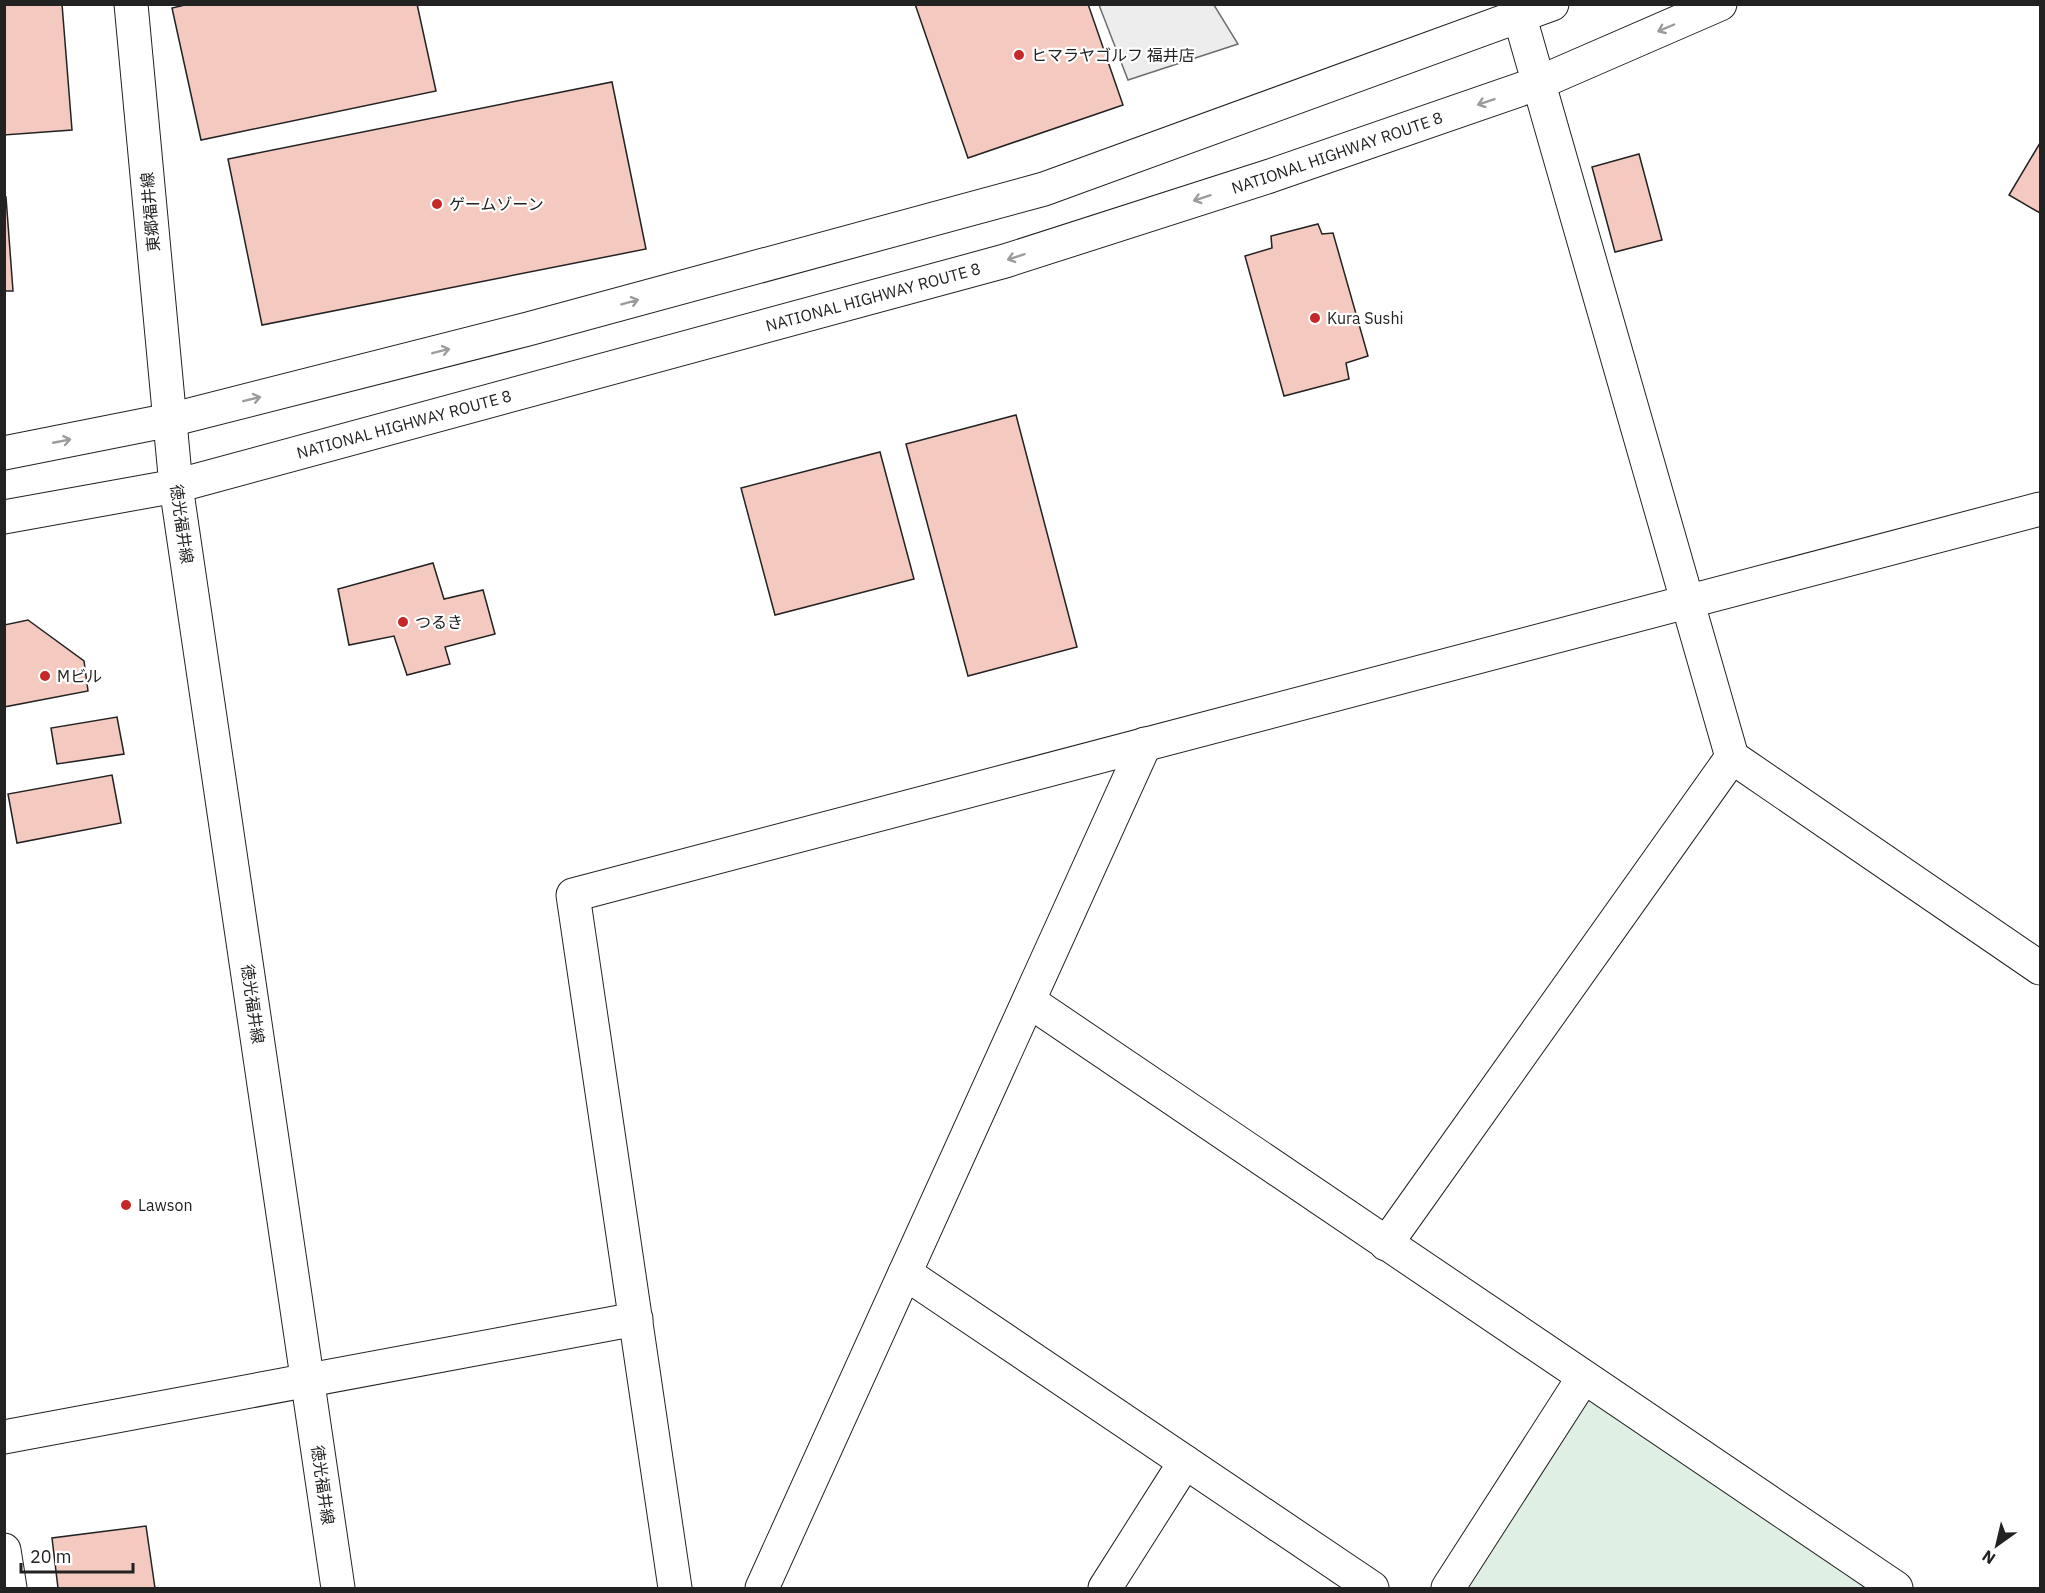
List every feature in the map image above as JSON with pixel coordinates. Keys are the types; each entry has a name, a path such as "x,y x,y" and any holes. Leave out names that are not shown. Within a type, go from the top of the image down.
{"main road":[{"name":"東郷福井線","path":"131,4 170,420"},
{"path":"4,453 170,420 528,329 1044,189 1518,11 1552,4"},
{"name":"NATIONAL HIGHWAY ROUTE 8","path":"4,517 176,486 1005,261 1270,176 1536,84 1720,4"},
{"path":"1518,11 1536,84 1689,601 1732,758 2040,968"},
{"name":"徳光福井線","path":"170,420 176,486 338,1588"},
{"path":"675,1588 573,895 2040,508"},
{"path":"762,1588 1145,744"},
{"path":"1386,1244 1732,758"},
{"path":"1029,1000 1896,1588"},
{"path":"905,1273 1372,1588"},
{"path":"4,1437 636,1319"},
{"path":"1448,1588 1584,1378"},
{"path":"1105,1588 1185,1462"},
{"path":"4,1550 10,1588"}],"green space":[{"path":"1583,1378 1896,1588 1448,1588"}],"shaded area":[{"path":"1099,5 1214,5 1238,44 1128,80"}],"building":[{"path":"4,4 62,4 72,130 4,135"},
{"path":"189,4 417,4 436,91 201,140 172,8"},
{"name":"ヒマラヤゴルフ 福井店","path":"915,4 1088,4 1123,105 968,158"},
{"name":"ゲームゾーン","path":"612,82 646,249 262,325 228,159"},
{"path":"2040,143 2040,213 2009,195"},
{"path":"1639,154 1662,240 1615,252 1592,167"},
{"path":"4,197 6,197 13,291 4,291"},
{"path":"1318,224 1322,234 1333,233 1368,356 1346,363 1349,379 1284,396 1245,256 1272,248 1271,236"},
{"path":"1016,415 1077,647 968,676 906,444"},
{"path":"880,452 914,579 775,615 741,488"},
{"path":"433,563 444,599 483,590 495,634 445,647 450,664 407,675 394,636 349,645 338,589"},
{"name":"Mビル","path":"28,620 84,661 88,691 4,707 4,625"},
{"path":"117,717 124,754 57,764 51,728"},
{"path":"112,775 121,823 17,843 8,794"},
{"path":"146,1526 155,1588 58,1588 52,1538"}],"place":[{"name":"ヒマラヤゴルフ 福井店","path":"1019,55"},
{"name":"ゲームゾーン","path":"437,204"},
{"name":"Kura Sushi","path":"1315,318"},
{"name":"つるき","path":"403,622"},
{"name":"Mビル","path":"45,676"},
{"name":"Lawson","path":"126,1205"}]}
